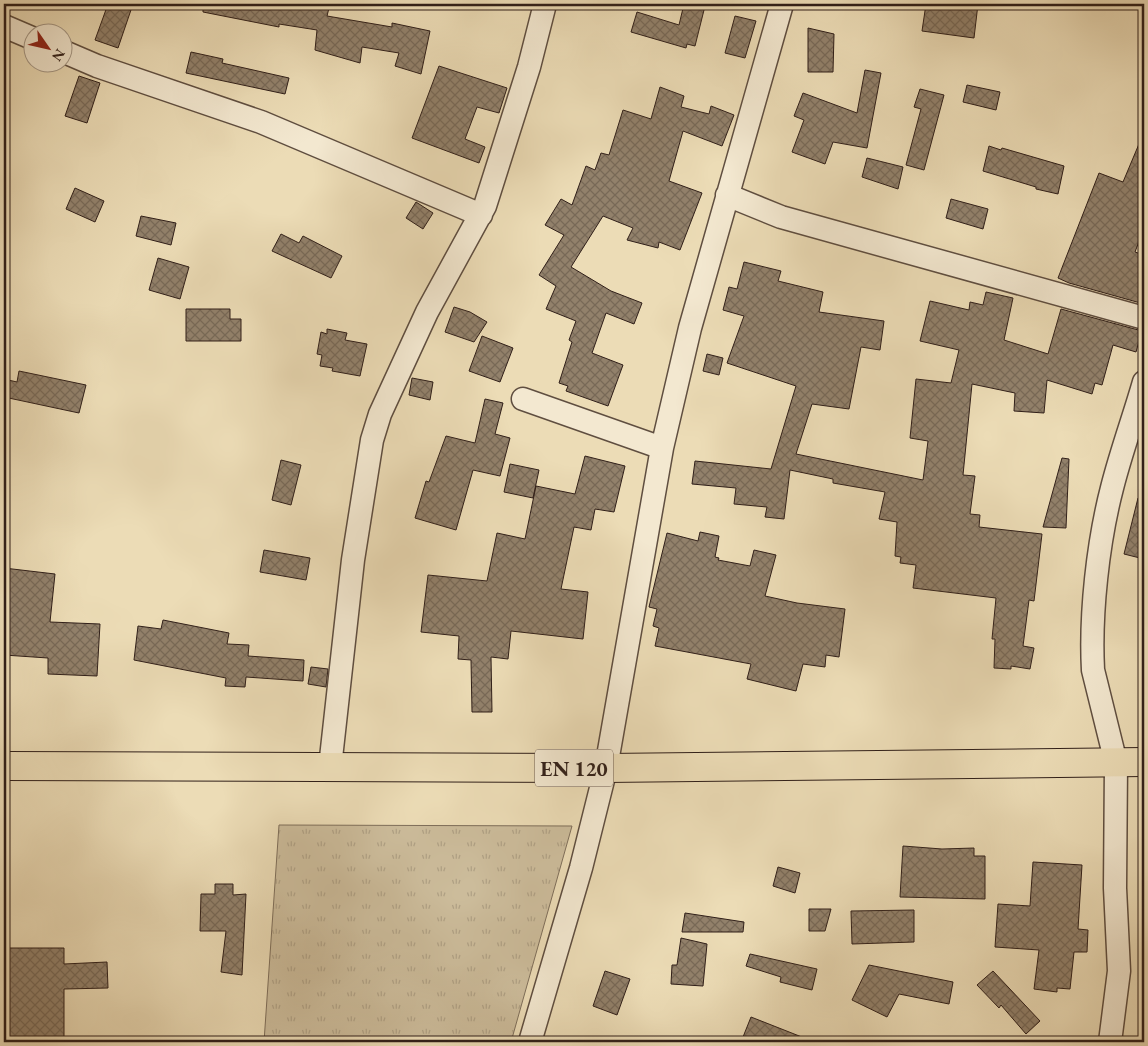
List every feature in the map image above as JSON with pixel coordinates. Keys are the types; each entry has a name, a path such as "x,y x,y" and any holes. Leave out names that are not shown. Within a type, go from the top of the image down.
{"main road":[{"name":"EN 120","path":"4,766 606,768 1144,762"}],"street":[{"path":"330,767 353,560 372,440 380,414 427,312 481,215 529,67 545,4"},
{"path":"530,1042 581,868 606,768 662,448 698,295 782,4"},
{"path":"4,26 22,34"},
{"path":"72,55 97,66 261,122 481,215"},
{"path":"727,195 781,217 1144,318"},
{"path":"1110,1042 1119,971 1115,888 1116,763 1093,670 1097,578 1111,490 1144,382"},
{"path":"523,398 662,448"}],"green space":[{"path":"279,825 572,826 511,1042 264,1042"}],"building":[{"path":"108,4 133,4 118,48 95,40"},
{"path":"203,4 330,4 327,16 392,27 392,23 430,31 421,74 395,66 399,53 362,47 360,63 315,50 317,30 279,24 279,27 203,12"},
{"path":"684,4 705,6 695,46 687,44 686,48 631,32 637,12 679,25"},
{"path":"926,4 978,4 974,38 922,31"},
{"path":"735,16 756,21 745,58 725,53"},
{"path":"808,28 834,34 833,72 808,72"},
{"path":"191,52 223,59 222,63 289,78 285,94 186,73"},
{"path":"439,66 507,88 499,113 477,107 465,139 485,147 479,163 412,138"},
{"path":"865,70 881,73 867,148 833,142 825,164 792,152 804,120 794,116 803,93 857,113"},
{"path":"79,76 100,83 87,123 65,116"},
{"path":"967,85 1000,92 996,110 963,102"},
{"path":"660,87 684,96 681,107 709,114 711,106 734,115 722,146 683,131 669,181 702,193 680,250 659,242 658,248 627,240 633,228 603,216 571,267 611,291 642,303 634,324 606,313 592,353 623,365 608,406 566,391 568,386 559,383 572,342 569,340 576,321 546,309 556,286 539,275 564,235 545,225 561,199 572,205 586,166 595,170 601,153 609,155 623,110 651,119"},
{"path":"920,89 944,95 924,170 906,165 921,109 914,107"},
{"path":"1144,132 1144,228 1135,252 1144,255 1144,304 1069,283 1058,278 1099,173 1123,182"},
{"path":"989,146 1064,166 1058,194 1036,189 1036,187 983,171"},
{"path":"867,158 903,167 898,189 862,177"},
{"path":"75,188 104,201 95,222 66,209"},
{"path":"951,199 988,209 983,229 946,218"},
{"path":"416,202 433,213 423,229 406,218"},
{"path":"141,216 176,223 171,245 136,236"},
{"path":"281,234 299,243 303,236 342,256 331,278 272,251"},
{"path":"158,258 189,267 180,299 149,290"},
{"path":"744,262 781,271 778,281 823,292 819,312 884,321 880,350 861,347 849,409 812,404 796,454 923,480 928,441 910,438 916,379 951,383 959,350 920,341 930,301 969,310 970,302 983,305 986,292 1013,298 1004,340 1048,354 1061,309 1142,331 1136,352 1113,345 1102,385 1095,383 1092,394 1047,380 1044,413 1014,411 1015,393 972,384 963,475 975,476 970,514 980,515 979,527 1042,534 1034,601 1029,600 1023,646 1034,648 1030,669 1011,666 1011,669 994,668 995,639 992,639 996,598 913,588 916,565 900,563 901,557 895,556 897,522 879,519 885,492 833,483 833,479 790,470 784,519 765,517 767,507 734,504 736,488 692,484 695,461 771,469 796,386 727,363 744,316 723,310 729,287 737,289"},
{"path":"454,307 470,312 487,322 474,342 445,332"},
{"path":"186,309 230,309 230,319 241,319 241,341 186,341"},
{"path":"327,329 347,333 345,340 367,344 360,376 332,371 333,368 320,366 322,355 317,354 321,332 327,334"},
{"path":"482,336 513,348 500,382 469,371"},
{"path":"707,354 723,358 719,375 703,371"},
{"path":"19,371 86,385 79,413 4,397 4,379 17,382"},
{"path":"412,378 433,382 430,400 409,395"},
{"path":"485,399 503,403 495,434 510,438 500,476 473,470 456,530 415,518 426,481 429,482 446,436 475,443"},
{"path":"585,456 625,466 614,512 595,509 591,530 574,527 561,589 588,592 583,639 511,631 508,659 491,657 492,712 472,712 471,660 458,659 459,636 421,632 428,575 487,581 497,533 525,539 536,486 575,494"},
{"path":"1062,458 1069,459 1066,528 1043,527"},
{"path":"281,460 301,465 291,505 272,500"},
{"path":"510,464 539,470 533,498 504,492"},
{"path":"1138,498 1144,499 1144,559 1124,554"},
{"path":"700,532 719,536 715,557 719,558 718,560 750,566 754,550 776,555 765,596 797,603 845,609 839,657 826,655 825,667 803,664 796,691 747,679 751,664 655,646 659,628 653,626 657,609 649,607 667,533 698,541"},
{"path":"264,550 310,558 306,580 260,572"},
{"path":"4,568 55,574 50,622 100,624 97,676 48,674 48,658 4,655"},
{"path":"163,620 229,633 227,644 249,645 248,656 304,660 303,681 246,677 245,687 225,686 226,678 134,660 138,626 161,629"},
{"path":"311,667 328,669 326,687 308,684"},
{"path":"903,846 942,849 974,848 974,856 985,856 985,899 900,897"},
{"path":"1033,862 1082,865 1078,929 1088,930 1087,952 1074,952 1070,989 1057,988 1057,992 1034,989 1039,950 995,947 998,904 1030,906"},
{"path":"778,867 800,873 795,893 773,886"},
{"path":"215,884 233,884 233,895 246,894 242,975 221,972 226,931 200,931 201,894 215,894"},
{"path":"809,909 831,909 825,931 809,931"},
{"path":"914,910 914,942 852,944 851,911"},
{"path":"685,913 744,922 743,932 682,932"},
{"path":"681,938 707,944 703,986 671,984 672,965 677,965"},
{"path":"4,948 64,948 64,964 107,962 108,988 64,989 64,1042 4,1042"},
{"path":"750,954 817,969 812,990 780,982 781,977 746,966"},
{"path":"869,965 953,982 949,1004 899,994 887,1017 852,1000"},
{"path":"605,971 630,979 617,1015 593,1006"},
{"path":"993,971 1040,1021 1026,1034 1001,1005 999,1008 977,985"},
{"path":"751,1017 812,1041 812,1042 741,1042"}]}
